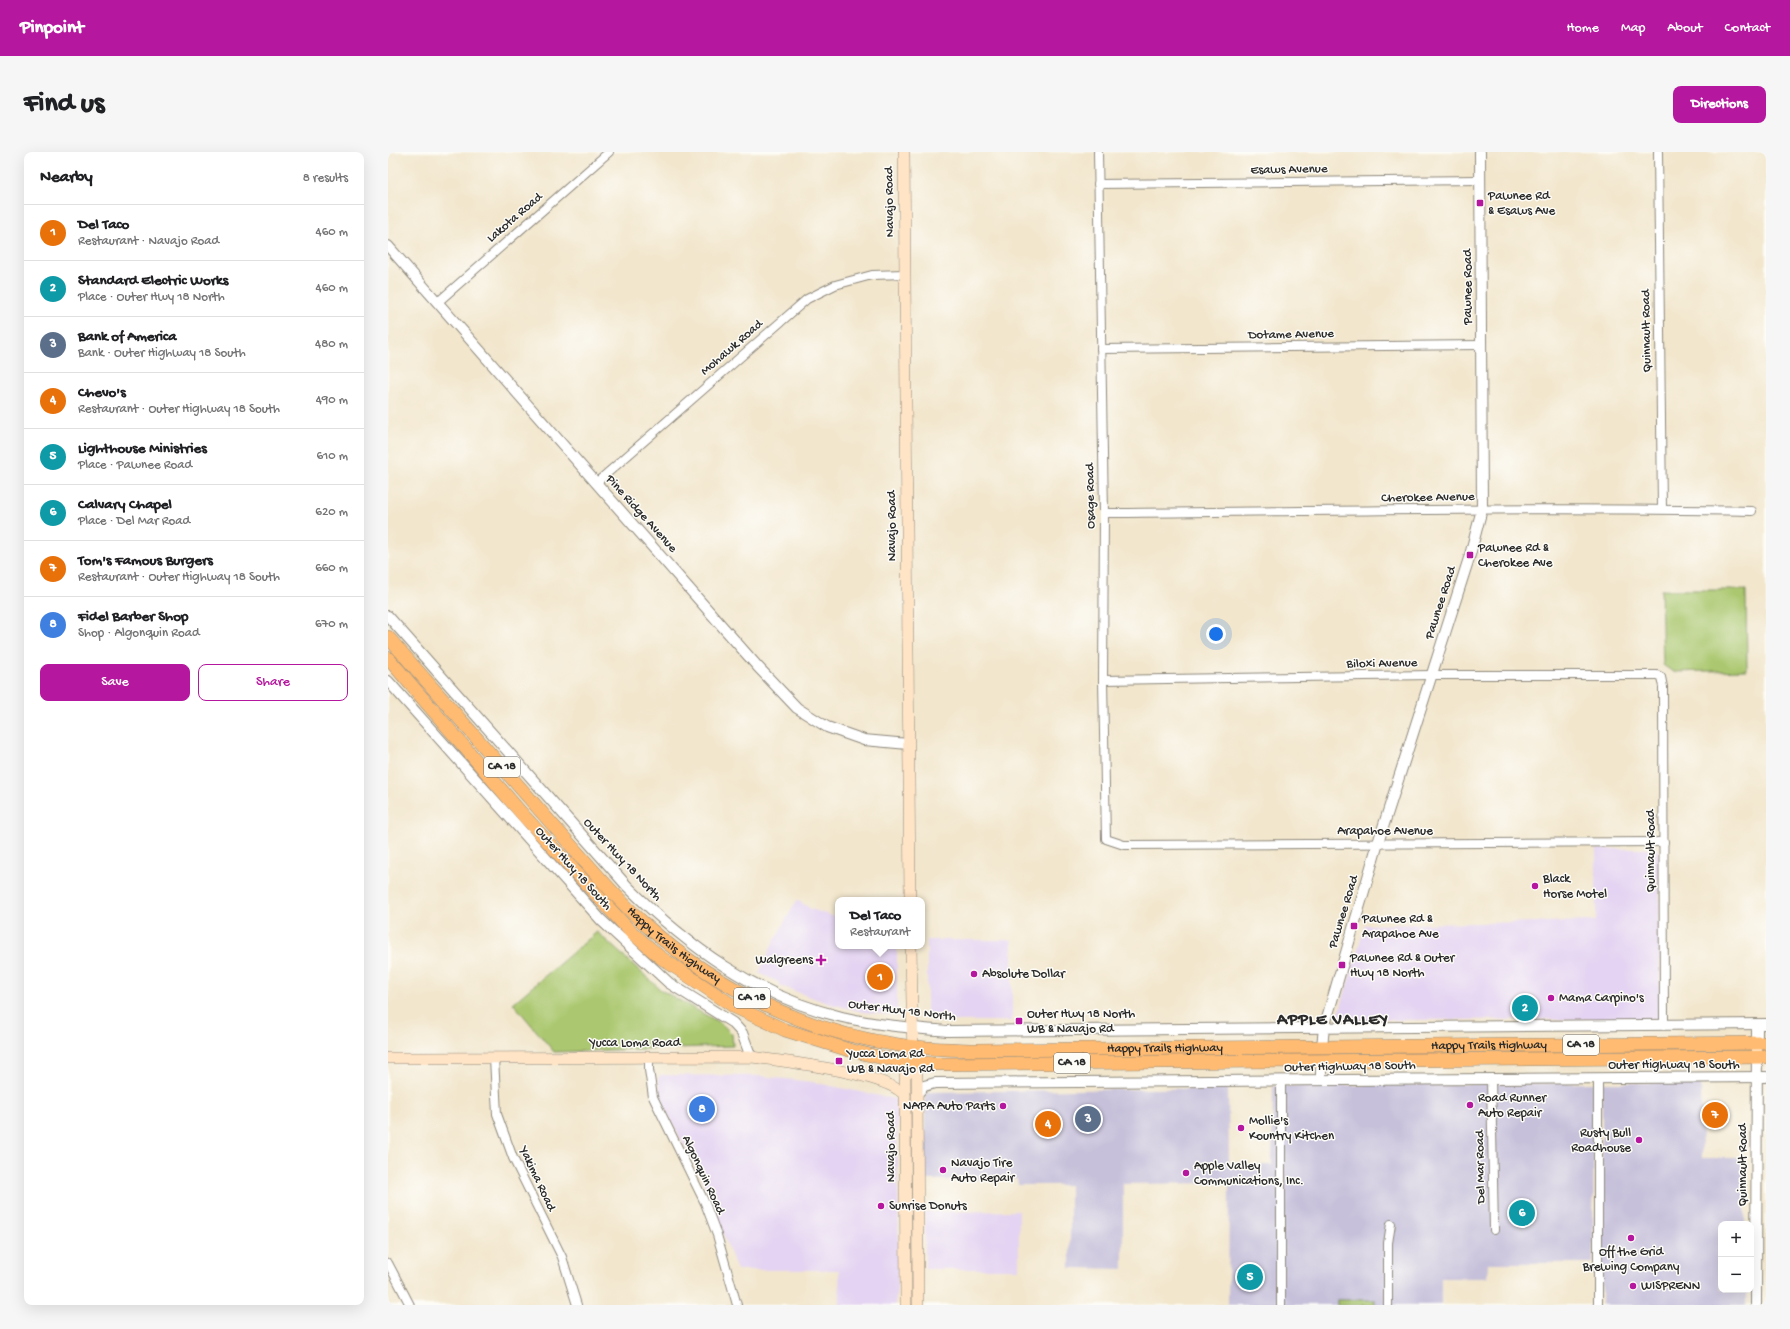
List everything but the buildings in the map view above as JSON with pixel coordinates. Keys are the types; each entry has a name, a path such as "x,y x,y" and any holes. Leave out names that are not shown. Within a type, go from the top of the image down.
{"main road":[{"name":"Navajo Road","path":"904,152 910,897"},
{"name":"Happy Trails Highway","path":"388,637 596,873 647,926 672,948 706,972 731,987 788,1015 826,1029 861,1038 913,1047 974,1050 1761,1043"},
{"name":"Happy Trails Highway","path":"388,658 523,815 630,931 660,957 715,995 767,1023 849,1050 913,1063 933,1064 1321,1062 1761,1057"},
{"name":"Navajo Road","path":"911,949 913,1063 917,1076 918,1305"},
{"path":"1231,1062 1247,1056 1313,1055 1322,1046"},
{"path":"1321,1062 1324,1057 1330,1053 1393,1052 1404,1046"},
{"name":"Yucca Loma Road","path":"388,1058 751,1058 804,1064 880,1080"},
{"path":"880,1080 905,1076 913,1063"},
{"name":"Navajo Road","path":"905,1076 906,1305"},
{"path":"880,1080 901,1090 905,1096"}],"street":[{"name":"Lakota Road","path":"438,302 609,152"},
{"name":"Osage Road","path":"1098,152 1104,513 1106,839"},
{"name":"Pawnee Road","path":"1322,1046 1324,1028 1378,843 1470,555 1482,509 1480,152"},
{"name":"Quinnault Road","path":"1658,152 1662,509"},
{"name":"Esaws Avenue","path":"1098,184 1480,180"},
{"name":"Pine Ridge Avenue","path":"388,246 758,667 797,708 827,727 864,740 908,744"},
{"name":"Mohawk Road","path":"596,483 807,299 835,284 872,275 905,274"},
{"name":"Dotame Avenue","path":"1101,349 1481,345"},
{"name":"Cherokee Avenue","path":"1104,513 1482,509 1662,509 1752,511"},
{"name":"Outer Hwy 18 North","path":"388,616 626,886 657,917 685,940 740,976 793,1002 841,1017 869,1023 947,1031 1762,1024"},
{"name":"Biloxi Avenue","path":"1104,680 1432,675 1654,674 1661,677"},
{"name":"Quinnault Road","path":"1661,677 1663,687 1664,1025"},
{"name":"Outer Hwy 18 South","path":"388,681 601,920 669,983 733,1022 742,1033 751,1058"},
{"name":"Arapahoe Avenue","path":"1106,839 1124,845 1664,842"},
{"name":"Quinnault Road","path":"1756,1305 1762,1024"},
{"name":"Algonquin Road","path":"649,1057 649,1070 653,1096 663,1120 705,1203 719,1242 737,1305"},
{"name":"Yakima Road","path":"494,1058 497,1114 513,1158 562,1257 577,1305"},
{"path":"1321,1062 1322,1080"},
{"path":"917,1076 935,1083"},
{"name":"Outer Highway 18 South","path":"935,1083 1761,1077"},
{"path":"1598,1078 1598,1305"},
{"name":"Del Mar Road","path":"1491,1079 1494,1230"},
{"path":"1281,1081 1281,1305"},
{"path":"917,1094 924,1086 935,1083"},
{"path":"1388,1305 1388,1243 1391,1224"},
{"path":"388,1263 410,1305"}],"shaded area":[{"path":"1596,849 1659,849 1660,1019 1337,1020 1365,925 1596,921"},
{"path":"797,900 811,909 835,917 835,949 897,949 897,1016 863,1012 827,1003 781,986 778,982 759,973 773,943"},
{"path":"927,940 1012,940 1012,1021 931,1021 927,1016"},
{"path":"660,1075 759,1076 812,1082 897,1100 899,1269 895,1305 840,1305 839,1270 737,1270 702,1179 668,1115 661,1098 658,1079"},
{"path":"1594,1083 1593,1263 1488,1263 1487,1278 1441,1278 1441,1305 1228,1305 1229,1183 1123,1184 1123,1269 1070,1268 1070,1185 1018,1185 1017,1179 925,1180 925,1097 927,1093 930,1092 1228,1088 1229,1165 1272,1165 1273,1086"},
{"path":"1602,1083 1701,1083 1702,1158 1745,1158 1745,1221 1718,1221 1718,1293 1746,1293 1746,1305 1602,1305"},
{"path":"1019,1211 1019,1269 925,1269 925,1212"}],"green space":[{"path":"1661,590 1746,590 1747,670 1673,672 1663,665"},
{"path":"597,932 661,990 722,1024 732,1034 733,1046 554,1052 513,1003"},
{"path":"1337,1300 1375,1300 1375,1305 1337,1305"}],"place":[{"name":"Pawnee Rd & Esaws Ave","path":"1480,203"},
{"name":"Pawnee Rd & Cherokee Ave","path":"1470,555"},
{"name":"Black Horse Motel","path":"1535,886"},
{"name":"Pawnee Rd & Arapahoe Ave","path":"1354,926"},
{"name":"Walgreens","path":"821,960"},
{"name":"Pawnee Rd & Outer Hwy 18 North","path":"1342,965"},
{"name":"Absolute Dollar","path":"974,974"},
{"name":"Del Taco","path":"880,977"},
{"name":"Mama Carpino's","path":"1551,998"},
{"name":"Standard Electric Works","path":"1525,1008"},
{"name":"Outer Hwy 18 North WB & Navajo Rd","path":"1019,1021"},
{"name":"Yucca Loma Rd WB & Navajo Rd","path":"839,1061"},
{"name":"Road Runner Auto Repair","path":"1470,1105"},
{"name":"NAPA Auto Parts","path":"1003,1106"},
{"name":"Fidel Barber Shop","path":"702,1109"},
{"name":"Tom's Famous Burgers","path":"1715,1115"},
{"name":"Bank of America","path":"1088,1119"},
{"name":"Chevo's","path":"1048,1124"},
{"name":"Mollie's Kountry Kitchen","path":"1241,1128"},
{"name":"Rusty Bull Roadhouse","path":"1639,1140"},
{"name":"Navajo Tire Auto Repair","path":"943,1170"},
{"name":"Apple Valley Communications, Inc.","path":"1186,1173"},
{"name":"Sunrise Donuts","path":"881,1206"},
{"name":"Calvary Chapel","path":"1522,1213"},
{"name":"Off the Grid Brewing Company","path":"1631,1238"},
{"name":"Lighthouse Ministries","path":"1250,1277"},
{"name":"WISPRENN","path":"1633,1286"}],"district":[{"name":"APPLE VALLEY","path":"1333,1021"}]}
